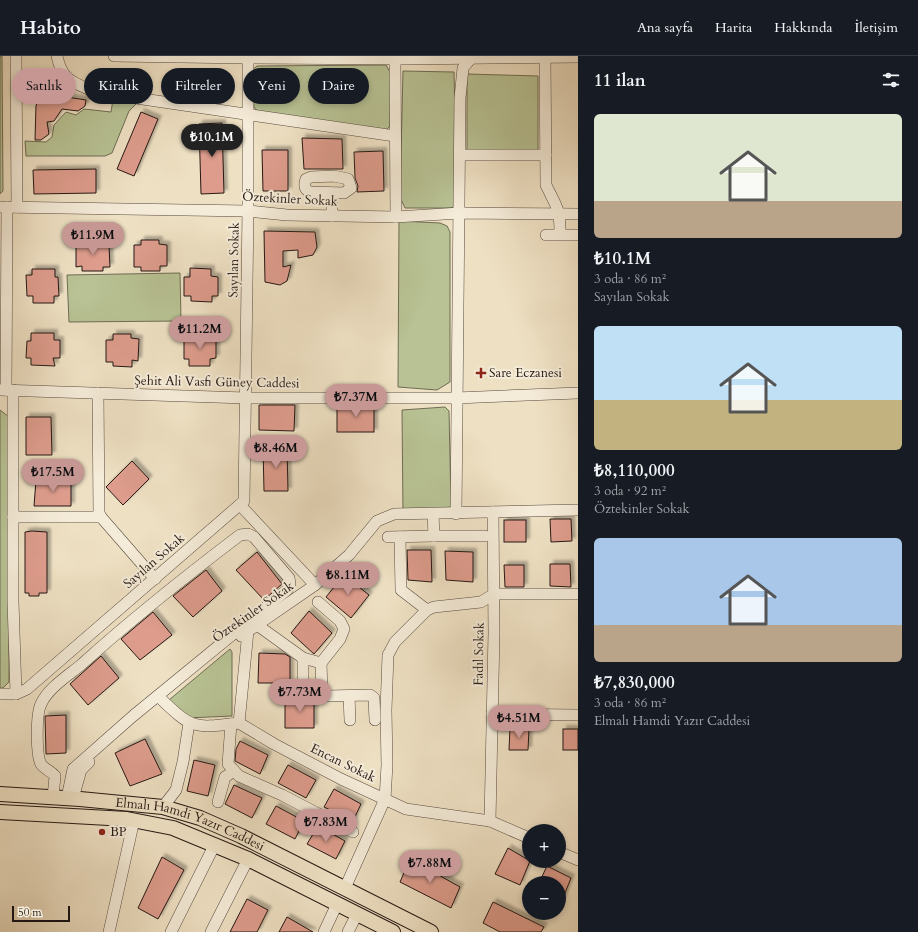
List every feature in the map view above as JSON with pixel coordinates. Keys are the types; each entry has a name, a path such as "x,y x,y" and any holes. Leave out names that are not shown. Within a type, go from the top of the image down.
{"main road":[{"name":"Elmalı Hamdi Yazır Caddesi","path":"0,794 163,807 200,818 241,836 431,932"},
{"name":"Elmalı Hamdi Yazır Caddesi","path":"0,812 134,820 173,828 215,844 248,859 393,932"}],"street":[{"path":"0,694 16,694 13,601 13,517 6,390 8,207 16,56"},
{"path":"57,56 60,71 73,82 95,92 395,136"},
{"path":"114,56 395,59 472,56 578,57"},
{"path":"456,514 456,398 461,76 463,68 472,56"},
{"path":"545,57 546,185 560,214 560,234"},
{"name":"Sayılan Sokak","path":"16,694 27,689 244,501 248,211 248,58"},
{"path":"395,59 396,217"},
{"path":"460,155 546,155"},
{"path":"332,193 332,216"},
{"name":"Öztekinler Sokak","path":"8,207 248,211 287,215 396,217 460,213 578,214"},
{"path":"546,235 578,235"},
{"name":"Şehit Ali Vasfi Güney Caddesi","path":"6,390 246,398 456,398 578,393"},
{"path":"98,393 99,513 155,579"},
{"path":"240,505 315,585"},
{"name":"Öztekinler Sokak","path":"64,798 81,770 161,699 248,631 315,585 349,555 377,521 394,514 456,514 578,510"},
{"name":"Fadıl Sokak","path":"490,821 494,594 493,512"},
{"path":"434,514 434,536"},
{"path":"13,517 101,517"},
{"path":"248,534 254,537 289,578 290,584 287,590 133,716 73,769 64,798 55,776 42,766 38,758 39,712 41,704 52,691 125,626 179,581 240,535 248,534"},
{"path":"388,537 485,536"},
{"path":"400,537 401,590 427,610"},
{"path":"345,888 385,799 387,765 386,710 388,655 395,642 427,610 434,607 481,602 494,594 578,594"},
{"path":"318,602 340,621 344,629 340,639 321,663 322,692 328,696 370,695 374,698 374,720"},
{"path":"257,625 303,658 321,663"},
{"path":"248,631 228,764 239,776 282,795 353,832"},
{"path":"303,658 303,692"},
{"path":"349,696 350,720"},
{"path":"161,699 188,723 206,727 235,724"},
{"path":"492,714 578,715"},
{"path":"163,807 176,790 183,762 188,723"},
{"name":"Encan Sokak","path":"235,724 287,751 406,808 490,821 522,835"},
{"path":"218,802 225,777 234,770"},
{"path":"109,932 134,820"},
{"path":"171,932 215,844"},
{"path":"566,855 578,860"},
{"path":"211,932 248,859"},
{"path":"324,932 337,904"},
{"path":"348,932 357,914"}],"green space":[{"path":"0,56 2,56 3,191 0,194"},
{"path":"386,65 391,74 390,126 386,130 258,112 254,107 254,104 300,104 300,68 254,68 257,66"},
{"path":"403,71 454,72 457,202 452,208 405,208 400,197"},
{"path":"467,74 538,76 538,153 467,155"},
{"path":"112,104 136,104 129,111 112,153 105,156 26,156 25,141 46,142 52,137 54,125 66,112 76,115 84,109 111,112"},
{"path":"399,221 440,223 447,226 450,232 450,382 437,390 398,387"},
{"path":"180,273 181,321 69,322 67,275"},
{"path":"445,407 449,411 451,505 447,511 403,513 402,410"},
{"path":"0,410 9,417 9,682 3,688 0,688"},
{"path":"230,649 232,652 232,716 187,718 169,700"}],"building":[{"path":"76,98 84,100 84,104 85,104 85,106 78,111 62,109 54,121 47,122 49,134 41,140 35,140 36,105 76,104"},
{"path":"141,112 158,119 134,176 117,169"},
{"path":"222,123 224,193 201,194 199,124"},
{"path":"302,138 342,139 343,169 304,169"},
{"path":"262,150 288,150 288,191 263,191"},
{"path":"383,151 384,191 357,192 358,186 355,178 354,152"},
{"path":"96,169 96,193 34,194 33,170"},
{"path":"264,231 315,232 317,247 313,255 298,258 298,250 283,251 283,267 291,265 287,281 280,285 265,282"},
{"path":"83,240 101,240 100,245 109,245 110,267 103,267 103,271 82,271 82,266 76,267 76,245 83,244"},
{"path":"141,240 159,240 159,244 167,245 167,266 160,266 160,271 141,271 141,267 134,267 134,245 141,245"},
{"path":"190,268 211,269 211,276 218,277 218,296 212,296 212,302 191,301 191,296 184,296 184,277 190,277"},
{"path":"32,269 55,269 55,277 58,277 59,296 54,296 54,303 33,303 33,296 27,296 26,275 32,275"},
{"path":"31,333 54,333 54,340 60,340 60,358 53,358 55,366 31,365 31,358 26,358 27,341 31,341"},
{"path":"113,334 131,334 131,338 139,339 138,361 132,360 132,367 113,366 113,362 106,362 106,340 113,340"},
{"path":"189,334 210,334 211,341 216,341 216,358 210,359 210,366 189,366 189,359 184,359 184,341 189,341"},
{"path":"259,405 295,405 294,431 259,430"},
{"path":"337,405 374,405 374,432 337,432"},
{"path":"26,417 51,417 52,455 26,455"},
{"path":"287,447 288,491 264,491 263,448"},
{"path":"132,461 149,479 123,505 106,487"},
{"path":"71,479 71,506 34,506 36,480"},
{"path":"550,519 571,519 572,541 551,542"},
{"path":"504,520 526,520 526,542 504,542"},
{"path":"25,532 47,532 47,593 39,593 39,596 29,596 29,593 25,593"},
{"path":"407,550 431,550 432,582 408,580"},
{"path":"445,551 473,552 473,582 446,580"},
{"path":"257,552 282,584 264,600 236,570"},
{"path":"550,564 570,564 571,587 550,586"},
{"path":"504,565 524,565 524,587 505,587"},
{"path":"206,570 222,591 193,617 173,596"},
{"path":"344,575 369,595 351,618 326,597"},
{"path":"309,611 332,633 314,654 291,633"},
{"path":"153,612 172,635 140,660 121,639"},
{"path":"259,653 285,654 290,657 290,683 258,683"},
{"path":"101,656 119,678 88,705 70,684"},
{"path":"314,698 314,728 285,728 285,699"},
{"path":"66,715 66,753 46,754 45,716"},
{"path":"510,728 529,729 528,750 509,750"},
{"path":"563,729 578,729 578,750 563,750"},
{"path":"145,739 162,774 130,786 115,753"},
{"path":"240,741 268,755 260,774 235,761 236,749"},
{"path":"194,760 215,765 208,796 187,791"},
{"path":"288,765 316,780 306,798 278,783"},
{"path":"234,785 262,798 252,818 225,804"},
{"path":"334,789 361,804 353,821 324,807"},
{"path":"276,806 304,821 295,839 266,824"},
{"path":"318,826 345,841 336,859 307,844"},
{"path":"508,848 522,856 522,868 527,868 524,876 522,876 520,885 495,874"},
{"path":"162,857 184,870 158,919 138,908"},
{"path":"410,859 460,887 451,908 400,882"},
{"path":"546,868 551,868 571,878 566,890 566,876 542,876"},
{"path":"247,899 268,910 257,932 230,932"},
{"path":"493,902 522,916 522,920 530,920 544,927 541,932 500,932 483,923"},
{"path":"287,917 313,932 279,932"}],"place":[{"name":"Sare Eczanesi","path":"481,373"},
{"name":"BP","path":"102,832"}]}
